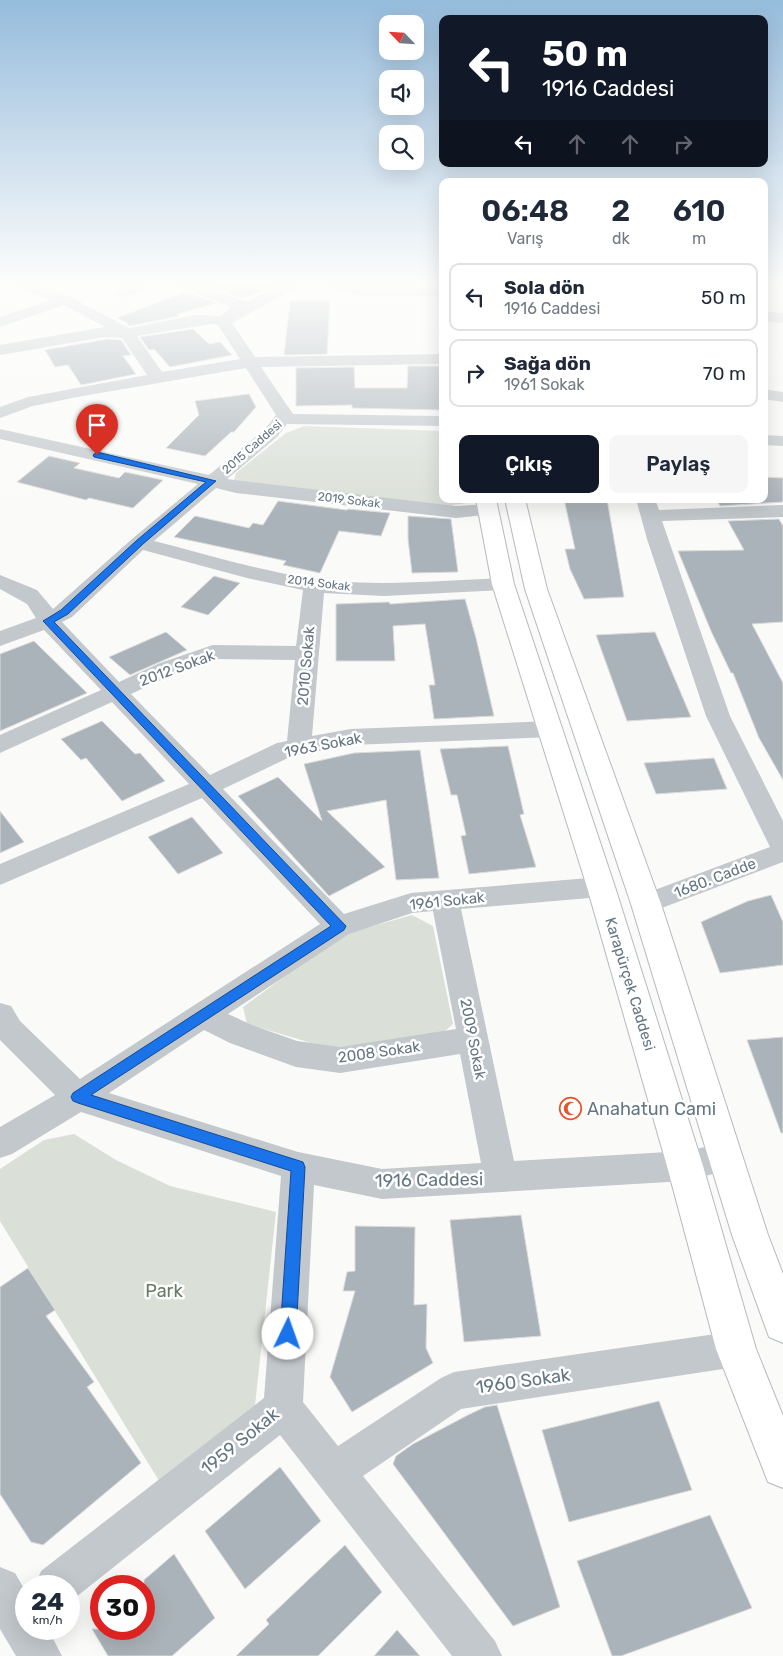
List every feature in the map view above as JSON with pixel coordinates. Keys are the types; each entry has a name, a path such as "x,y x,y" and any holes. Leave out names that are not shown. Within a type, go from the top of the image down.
{"main road":[{"name":"Karapürçek Caddesi","path":"496,503 503,584 601,887 686,1166 736,1348 783,1467"},
{"path":"496,503 536,589 646,904 750,1236 783,1324"}],"street":[{"path":"146,360 157,377"},
{"path":"0,413 28,402 157,377 251,362 361,360"},
{"path":"251,362 285,415 282,419"},
{"path":"768,395 783,397"},
{"name":"2015 Caddesi","path":"0,639 48,621 64,612 140,542 271,433 282,419 439,421"},
{"name":"2019 Sokak","path":"0,434 236,487 456,512 492,503"},
{"path":"768,440 783,441"},
{"path":"783,511 648,508 656,539 718,716 783,847"},
{"name":"2014 Sokak","path":"140,542 251,573 314,585 367,588 503,584"},
{"path":"0,581 32,596 42,605 48,621 339,926"},
{"name":"2010 Sokak","path":"299,747 314,585"},
{"name":"2012 Sokak","path":"0,745 168,668 213,652 307,652"},
{"name":"1963 Sokak","path":"0,875 206,787 286,749 351,737 551,729"},
{"name":"1680. Cadde","path":"646,904 783,852"},
{"name":"1961 Sokak","path":"0,1144 78,1097 204,1016 339,926 411,903 601,887"},
{"name":"2009 Sokak","path":"444,900 501,1178"},
{"name":"1916 Caddesi","path":"0,1015 9,1030 78,1097 298,1167 382,1184 686,1166 725,1158"},
{"name":"2008 Sokak","path":"204,1016 241,1034 296,1054 340,1060 473,1039"},
{"name":"1959 Sokak","path":"70,1575 283,1408 298,1167"},
{"name":"1960 Sokak","path":"334,1473 366,1449 454,1391 736,1348"},
{"path":"283,1408 480,1656"},
{"path":"11,1611 40,1656"}],"green space":[{"path":"304,426 439,431 439,503 467,503 447,506 234,480 236,473 286,433"},
{"path":"412,915 433,926 453,1024 437,1038 328,1048 247,1024 243,1007 341,935"},
{"name":"Park","path":"74,1134 116,1160 170,1186 276,1212 254,1415 161,1484 0,1221 0,1169 44,1140"}],"building":[{"path":"51,360 126,360 136,374 81,385 68,365 55,367"},
{"path":"164,360 205,360 170,367"},
{"path":"408,366 439,366 439,410 352,408 352,405 296,406 296,368 354,367 355,388 407,388"},
{"path":"249,394 256,407 234,432 231,432 205,456 166,448 199,415 195,401"},
{"path":"49,456 80,463 74,468 119,478 125,472 163,480 133,508 89,498 86,500 17,482"},
{"path":"768,477 783,478 783,502 768,503"},
{"path":"278,501 347,510 390,513 381,536 339,531 320,573 283,565 286,561 174,537 195,516 249,528 253,523 263,525"},
{"path":"565,503 608,503 624,597 584,599 570,569 565,549 575,549"},
{"path":"718,503 767,503 720,506"},
{"path":"408,516 451,519 458,572 412,573 408,539"},
{"path":"779,519 783,526 783,622 752,624 783,683 783,780 759,738 733,673 731,673 711,631 678,551 744,550 728,521"},
{"path":"214,576 240,583 208,615 181,607"},
{"path":"465,599 494,716 434,719 429,685 435,685 425,624 393,626 395,661 336,661 336,604 389,602 390,604"},
{"path":"166,632 187,650 130,675 109,657"},
{"path":"655,632 691,717 627,721 596,635"},
{"path":"34,641 87,693 0,731 0,654"},
{"path":"102,721 135,754 140,753 165,781 122,801 86,758 81,760 61,739"},
{"path":"508,746 524,814 520,815 536,867 469,874 461,836 466,835 457,795 451,795 440,749"},
{"path":"420,750 439,878 396,880 386,800 327,811 385,867 329,896 238,796 278,777 322,821 304,764 354,753"},
{"path":"714,758 727,789 656,794 644,763"},
{"path":"0,811 24,842 0,853"},
{"path":"192,817 223,853 178,874 148,837"},
{"path":"771,895 783,922 783,965 720,973 701,922 748,901"},
{"path":"783,1037 783,1133 781,1133 747,1040"},
{"path":"521,1215 541,1336 464,1342 450,1220"},
{"path":"355,1226 415,1227 414,1305 427,1304 426,1348 433,1363 352,1412 330,1377 355,1291 343,1291 347,1272 355,1271"},
{"path":"28,1268 55,1310 46,1316 94,1382 87,1387 141,1463 43,1545 31,1542 0,1494 0,1287"},
{"path":"659,1401 692,1490 569,1522 542,1430"},
{"path":"497,1405 560,1607 513,1626 393,1464 396,1456 413,1444 485,1407"},
{"path":"280,1467 321,1521 245,1589 205,1531"},
{"path":"710,1515 752,1608 621,1656 612,1656 577,1561"},
{"path":"345,1545 382,1592 318,1656 236,1656 269,1624 266,1620"},
{"path":"174,1554 215,1618 172,1656 108,1656 99,1640 155,1640 155,1575 150,1575"},
{"path":"397,1630 420,1656 374,1656"}],"place":[{"name":"Anahatun Cami","path":"571,1109"}],"route":[{"path":"97,455 212,481 140,542 64,612 48,621 339,926 78,1097 298,1167 288,1334"}]}
